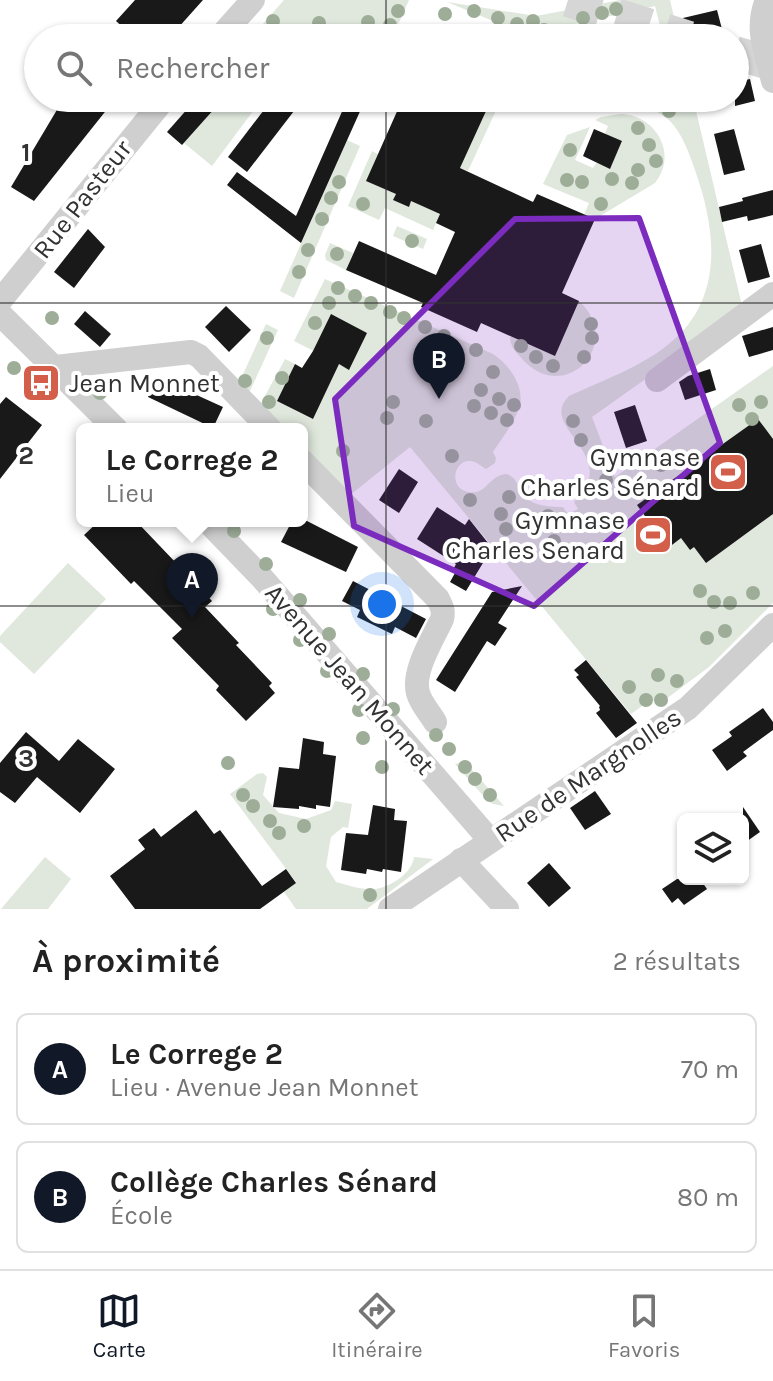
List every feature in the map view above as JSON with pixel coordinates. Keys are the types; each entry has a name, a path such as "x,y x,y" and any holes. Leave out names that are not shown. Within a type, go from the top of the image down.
{"street":[{"path":"232,24 253,0"},
{"path":"767,0 762,12 761,35 773,81"},
{"name":"Rue Pasteur","path":"0,301 153,112"},
{"path":"657,380 773,294"},
{"path":"0,314 110,423"},
{"path":"55,367 191,352 199,356 264,423"},
{"path":"308,467 442,606 442,619 416,682 420,699 435,722"},
{"name":"Avenue Jean Monnet","path":"213,527 263,579 490,840"},
{"name":"Rue de Margnolles","path":"390,909 688,708 773,625"},
{"path":"461,860 507,909"}],"highlighted area":[{"path":"639,218 720,443 534,606 354,526 335,399 515,219"}],"shaded area":[{"path":"284,0 409,0 398,24 263,24"},
{"path":"620,0 670,0 676,24 660,24 655,6 575,24 501,24 447,2 536,16"},
{"path":"212,112 252,112 212,166 184,143"},
{"path":"486,112 495,112 468,171 460,168"},
{"path":"657,112 696,112 743,310 592,417 615,477 773,366 773,603 709,667 658,705 652,699 631,714 410,447 349,496 308,454 308,423 277,423 260,405 285,359 295,364 277,401 312,419 330,383 335,362 349,369 294,341 325,279 493,354 510,370 520,393 517,414 493,452 495,463 486,469 468,461 458,467 455,479 461,489 479,491 507,474 533,502 563,507 568,514 578,509 574,502 587,485 590,470 586,456 563,419 562,408 569,396 628,369 669,344 695,315 709,275 710,233 702,191 688,151 670,121"},
{"path":"620,114 633,116 653,128 664,148 665,160 655,183 595,219 584,215 589,203 543,184 567,135 590,127 575,160 593,168 597,162 610,168 622,142 605,134 608,126 595,120"},
{"path":"347,140 360,146 294,298 280,291"},
{"path":"372,151 378,154 367,181 396,194 394,200 411,201 440,214 433,230 385,208 379,220 348,206"},
{"path":"397,226 427,239 423,249 393,236"},
{"path":"330,243 353,253 346,270 326,260"},
{"path":"579,301 591,317 596,334 593,349 585,363 573,372 558,376 542,373 525,362 513,347 510,336 555,355"},
{"path":"266,324 278,330 249,393 239,383"},
{"path":"68,563 106,599 34,674 0,642 0,636"},
{"path":"465,762 504,806 487,800 455,764"},
{"path":"263,773 267,777 263,795 279,813 306,819 331,810 335,801 352,804 348,828 343,827 331,837 326,866 336,882 376,889 400,878 414,857 433,859 367,909 296,909 284,892 296,882 230,794"},
{"path":"45,857 71,879 48,909 1,909"}],"building":[{"path":"135,0 203,0 182,24 119,24 116,21"},
{"path":"717,10 721,24 684,24 683,18"},
{"path":"749,79 755,101 749,102"},
{"path":"56,112 105,112 34,201 11,187"},
{"path":"185,112 211,112 182,145 167,132"},
{"path":"262,112 293,112 247,172 228,157"},
{"path":"342,112 360,112 301,243 227,185 237,172 296,216"},
{"path":"397,112 486,112 460,168 533,202 537,194 595,219 562,293 579,301 555,356 481,323 477,332 421,307 423,303 346,270 359,241 436,275 455,232 436,223 440,214 411,201 409,207 393,200 396,194 366,181"},
{"path":"594,129 622,141 610,169 583,156"},
{"path":"734,129 745,170 724,175 714,134"},
{"path":"773,190 773,215 748,221 747,216 722,222 719,207"},
{"path":"88,229 105,247 74,288 54,272"},
{"path":"761,244 770,277 748,283 739,250"},
{"path":"226,306 251,330 229,352 205,327"},
{"path":"85,311 111,334 100,347 74,324"},
{"path":"331,314 367,333 349,370 339,364 313,419 277,401 295,364 302,368 313,351"},
{"path":"773,327 773,350 749,357 742,336"},
{"path":"710,369 716,390 685,400 679,382"},
{"path":"157,377 223,407 215,423 203,423 148,397"},
{"path":"6,397 42,425 0,479 0,404"},
{"path":"635,405 647,441 626,448 614,412"},
{"name":"Gymnase Charles Sénard","path":"758,419 773,439 773,514 706,563 694,547 690,550 681,538 668,548 637,505"},
{"path":"399,469 418,482 399,513 379,500"},
{"path":"437,507 465,525 469,519 492,548 466,591 450,582 456,564 417,539"},
{"path":"308,522 358,547 346,572 281,542 289,527 308,527"},
{"path":"93,527 142,527 178,565 182,562 202,584 199,587 212,601 205,607 272,683 269,686 275,693 246,721 216,690 219,686 172,638 182,629 134,581 131,584 84,535"},
{"path":"353,581 426,619 416,638 395,627 392,634 357,617 360,610 342,601"},
{"path":"522,586 498,623 507,628 495,646 487,641 455,692 436,680 492,592"},
{"path":"586,660 637,723 616,738 596,713 600,706 576,677 579,675 574,670"},
{"path":"763,708 773,722 773,730 743,752 747,756 727,771 712,750 732,736 729,732"},
{"path":"26,732 59,761 78,739 115,769 80,813 37,777 15,803 0,792 0,763"},
{"path":"303,738 324,742 323,754 336,756 330,807 273,807 279,767 299,769"},
{"path":"595,791 611,814 585,830 570,808"},
{"path":"373,805 395,809 394,820 407,821 401,872 367,869 366,874 341,870 346,833 368,835"},
{"path":"196,810 214,834 220,830 262,886 286,869 296,883 260,909 135,909 110,876 145,849 138,840 154,828 161,837"},
{"path":"749,816 760,832 749,840"},
{"path":"549,863 571,888 549,907 527,883"},
{"path":"677,879 677,885 704,885 707,889 684,905 678,898 672,903 662,889"}],"tunnel":[{"path":"568,0 644,24"},
{"path":"749,57 773,64"}],"place":[{"name":"Jean Monnet","path":"41,383"},
{"name":"Collège Charles Sénard","path":"439,399"},
{"name":"Gymnase Charles Sénard","path":"728,472"},
{"name":"Gymnase Charles Senard","path":"653,535"},
{"name":"Le Correge 2","path":"192,619"}]}
